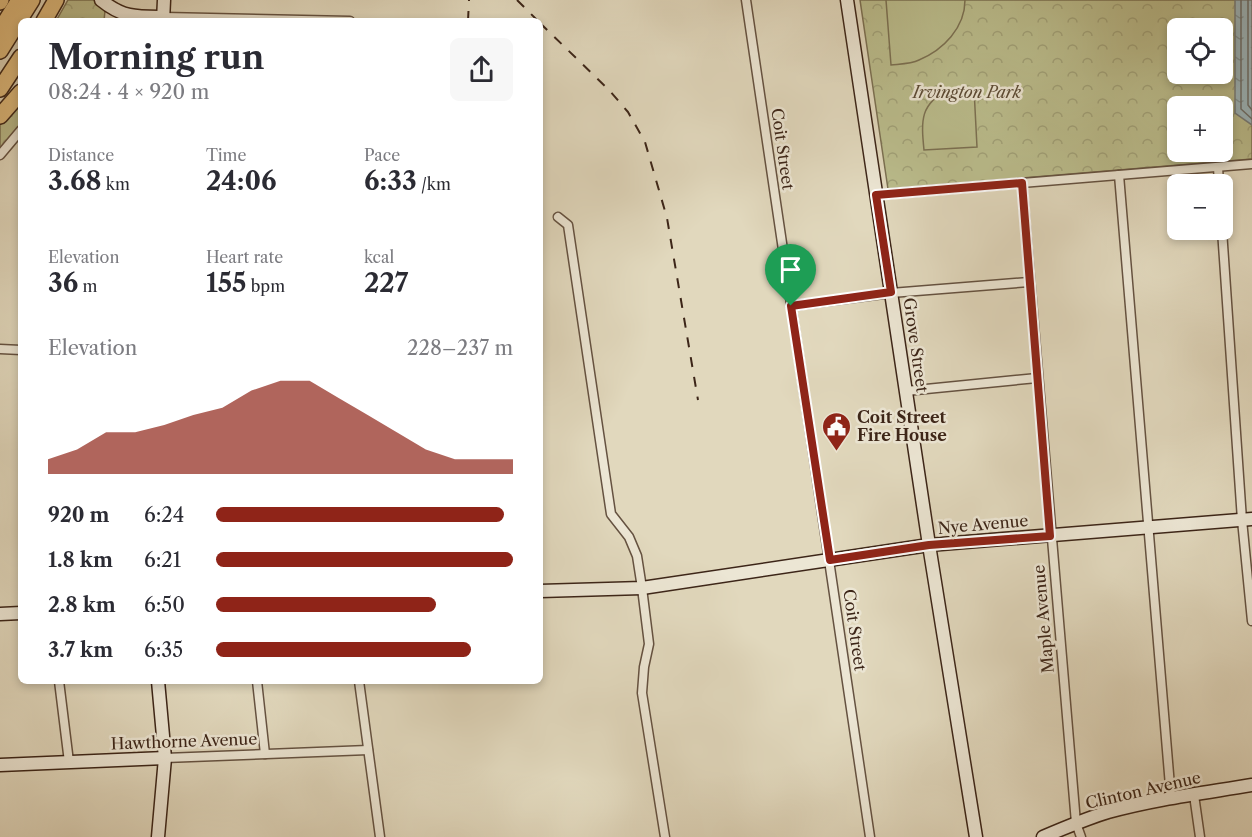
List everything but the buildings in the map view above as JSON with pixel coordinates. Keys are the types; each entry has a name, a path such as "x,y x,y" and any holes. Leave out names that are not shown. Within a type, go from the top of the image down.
{"highway":[{"path":"0,30 19,0"},
{"path":"21,18 32,0"},
{"path":"46,18 56,0"},
{"path":"0,51 18,22"},
{"path":"0,89 18,62"},
{"path":"0,116 18,95"}],"street":[{"path":"101,0 129,16 152,18"},
{"path":"101,0 116,18"},
{"path":"163,18 164,0"},
{"name":"Coit Street","path":"746,0 870,837"},
{"name":"Grove Street","path":"847,0 929,545 976,837"},
{"path":"0,155 18,133"},
{"path":"876,195 1252,164"},
{"path":"1218,167 1218,174"},
{"path":"1119,175 1171,798"},
{"name":"Maple Avenue","path":"1022,183 1050,536 1076,823 1081,837"},
{"path":"558,217 568,225 611,514 629,537 637,556 650,644 644,667 642,693 665,837"},
{"path":"1223,240 1247,519 1252,621"},
{"path":"791,306 891,292 1029,282"},
{"path":"0,349 18,350"},
{"path":"906,391 1037,378"},
{"name":"Nye Avenue","path":"543,591 642,588 929,545 1247,519"},
{"path":"0,614 18,613"},
{"path":"59,684 69,762"},
{"path":"158,684 165,758 158,837"},
{"path":"258,684 265,754"},
{"path":"359,684 380,837"},
{"name":"Hawthorne Avenue","path":"0,765 368,750"},
{"name":"Clinton Avenue","path":"1043,837 1108,812 1171,798 1252,785"},
{"path":"1194,795 1200,837"}],"green space":[{"path":"68,0 106,0 104,18 58,18"},
{"name":"Irvington Park","path":"860,0 1252,0 1252,159 1233,161 1233,96 1167,96 1167,162 1216,162 888,189"},
{"path":"886,0 965,0 957,29 944,44 928,56 916,61 891,65"},
{"path":"949,89 974,89 977,147 924,150 924,114 932,101"},
{"path":"18,107 18,134 0,155 0,125"}],"water":[{"path":"1235,0 1252,0 1252,125 1235,113"}],"railway":[{"path":"468,18 469,0"},
{"path":"517,0 535,18"},
{"path":"543,26 609,90 628,112 645,142 667,218 698,400"}],"place":[{"name":"Coit Street Fire House","path":"836,452"}],"route":[{"path":"1022,183 1050,536 929,545 830,560 791,306 891,292 876,195 1022,183"}]}
